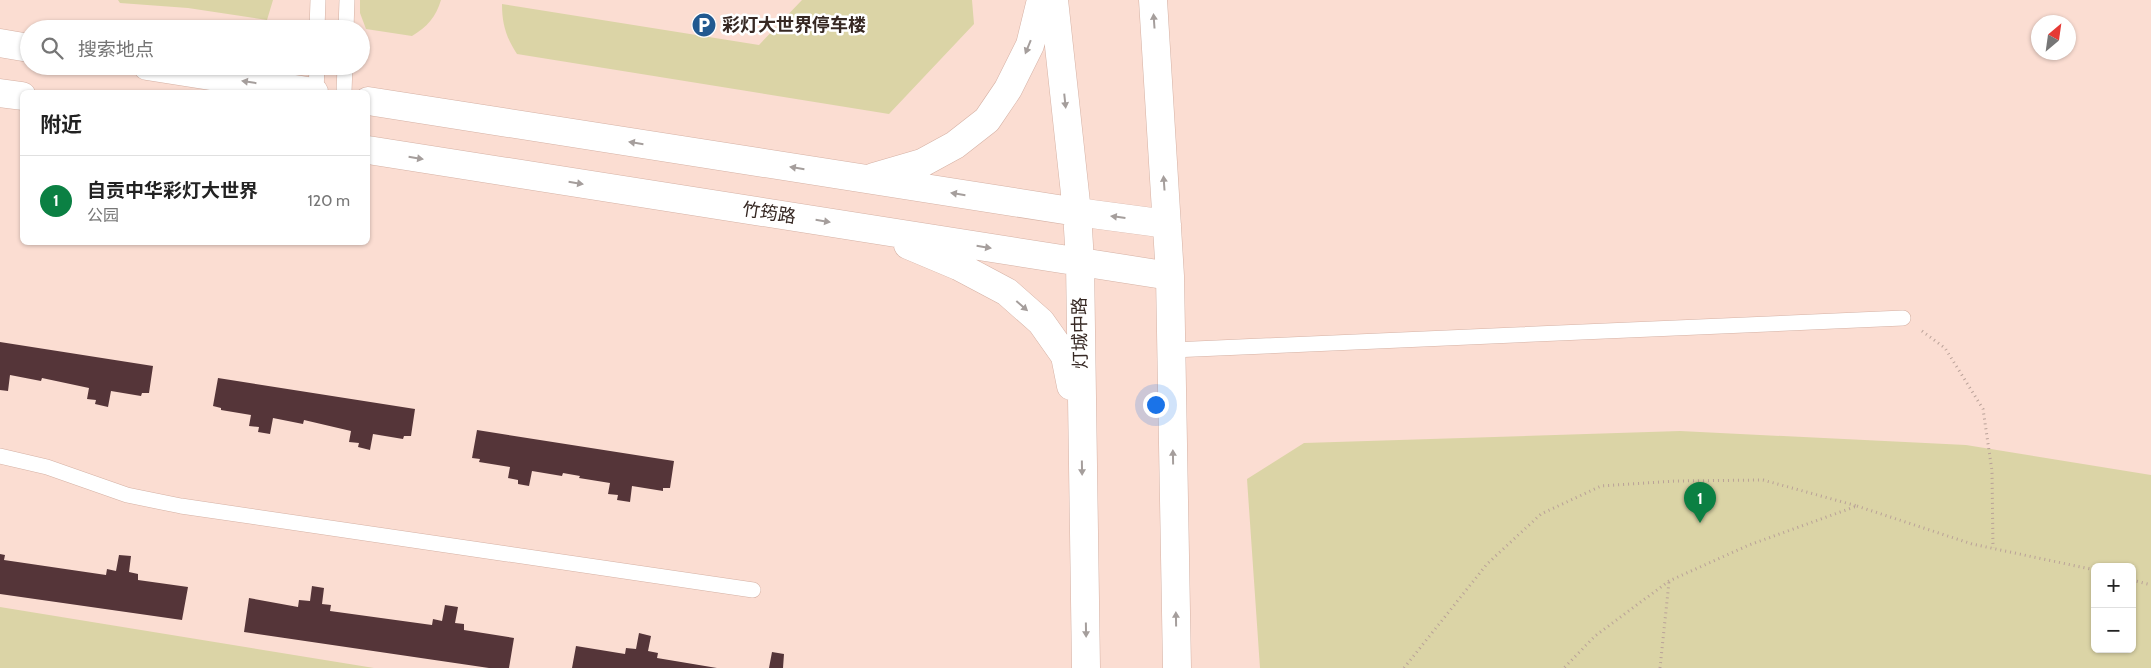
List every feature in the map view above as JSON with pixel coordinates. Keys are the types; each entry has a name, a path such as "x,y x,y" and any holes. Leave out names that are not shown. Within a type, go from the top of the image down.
{"main road":[{"path":"866,179 922,163 955,144 987,120 1008,89 1030,45 1041,0"},
{"name":"灯城中路","path":"1054,0 1077,212 1080,262 1086,668"},
{"path":"1153,0 1170,276 1177,668"},
{"path":"0,43 20,46"},
{"path":"205,75 302,90"},
{"path":"0,93 20,96"},
{"path":"370,101 1077,212 1167,224"},
{"name":"竹筠路","path":"370,150 1170,276"},
{"path":"870,229 958,266 1007,292 1041,322 1065,356 1082,436"}],"lane":[{"path":"317,20 318,0"},
{"path":"346,0 346,20"},
{"path":"315,90 316,75"},
{"path":"344,90 345,75"},
{"path":"1172,350 1903,318"},
{"path":"0,456 47,468 127,495 182,506 754,590"}],"path":[{"path":"1903,318 1946,348 1983,409 1992,471 1993,548"},
{"path":"1404,668 1431,632 1493,558 1541,514 1601,486 1675,481 1763,480 1857,506 1972,544 2091,569"},
{"path":"1564,668 1595,636 1669,581 1749,545 1857,506"},
{"path":"1660,668 1669,581"},
{"path":"2136,581 2151,585"}],"shaded area":[{"path":"118,0 273,0 267,20 188,8 120,3"},
{"path":"360,0 441,0 430,21 412,36 370,30 370,20 363,20 360,13"},
{"path":"802,0 972,0 974,24 889,114 517,54 505,30 502,4 759,45"},
{"path":"1680,431 1966,445 2151,475 2151,668 1260,668 1247,479 1304,443"},
{"path":"0,607 374,668 0,668"}],"building":[{"path":"0,342 153,366 149,393 142,393 141,396 111,391 108,407 95,404 96,400 87,399 89,388 42,378 41,381 10,375 8,391 0,390"},
{"path":"218,378 415,409 411,436 404,436 403,439 373,434 370,450 358,447 359,443 349,442 351,431 304,420 303,424 273,418 270,434 258,432 259,427 249,426 251,415 221,410 221,408 213,406"},
{"path":"477,430 674,461 670,488 663,488 663,491 632,486 630,502 617,500 618,495 608,494 610,483 579,478 580,476 563,473 562,476 532,471 529,486 518,484 518,480 508,478 510,467 479,462 480,459 472,458"},
{"path":"0,554 5,555 4,560 106,575 107,569 116,571 119,555 131,556 129,572 138,574 138,580 188,587 182,620 0,594"},
{"path":"312,586 324,588 322,604 331,605 330,611 432,625 433,619 442,621 445,605 458,607 455,623 464,624 464,630 514,638 509,668 489,668 244,632 249,598 298,607 299,600 310,601"},
{"path":"639,633 651,636 648,651 658,653 657,658 717,668 572,668 576,646 625,654 626,648 636,649"},
{"path":"772,652 784,654 783,668 769,668"}],"place":[{"name":"彩灯大世界停车楼","path":"704,25"},
{"name":"自贡中华彩灯大世界","path":"1700,523"}]}
